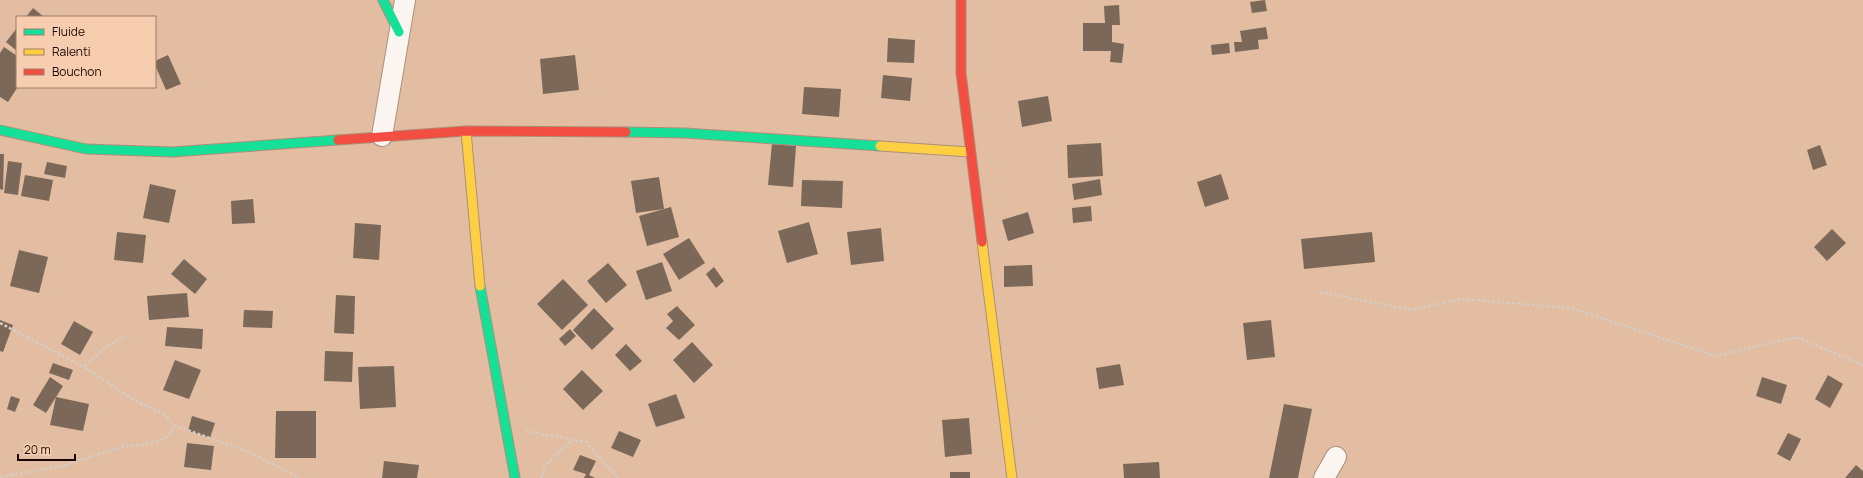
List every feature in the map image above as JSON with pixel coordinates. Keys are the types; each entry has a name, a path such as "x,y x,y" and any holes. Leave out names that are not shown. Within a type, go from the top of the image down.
{"street":[{"path":"383,0 399,32"},
{"path":"382,136 405,0"},
{"path":"961,0 961,73 1012,478"},
{"path":"0,130 86,149 172,152 466,131 685,133 970,152"},
{"path":"466,131 481,299 515,478"},
{"path":"1324,478 1336,457"}],"path":[{"path":"1320,292 1411,310 1460,299 1570,308 1715,356 1796,337 1863,365"},
{"path":"0,323 84,367 137,401 162,413 168,417 174,425 252,453 300,478"},
{"path":"84,367 106,347 125,336"},
{"path":"0,477 11,477 62,466 124,446 142,445 155,442 167,437 172,432 174,425"},
{"path":"505,427 586,442 618,478"},
{"path":"541,478 546,464 573,439"}],"building":[{"path":"1265,0 1267,11 1252,13 1250,2"},
{"path":"1119,5 1120,25 1112,25 1112,42 1124,44 1122,63 1110,62 1111,51 1083,51 1083,23 1105,23 1104,6"},
{"path":"33,8 43,16 27,16"},
{"path":"1266,27 1268,39 1258,40 1259,49 1235,52 1234,42 1242,42 1240,31"},
{"path":"16,29 16,50 6,42"},
{"path":"888,38 915,40 914,63 887,62"},
{"path":"1229,43 1230,53 1212,55 1211,45"},
{"path":"4,47 16,55 17,88 8,102 0,97 0,53"},
{"path":"168,55 181,84 166,90 156,67 156,61"},
{"path":"575,55 579,90 543,94 540,59"},
{"path":"883,75 912,78 910,101 881,98"},
{"path":"804,87 841,89 839,117 802,114"},
{"path":"1048,96 1052,121 1022,127 1018,101"},
{"path":"1101,143 1103,176 1068,178 1067,145"},
{"path":"772,144 796,146 793,187 768,185"},
{"path":"1820,145 1827,165 1813,170 1807,150"},
{"path":"0,154 4,154 3,190 0,189"},
{"path":"8,161 22,163 18,195 4,193"},
{"path":"47,162 67,166 65,178 44,174"},
{"path":"1221,174 1229,199 1205,207 1197,182"},
{"path":"25,175 53,180 49,201 21,196"},
{"path":"659,177 664,209 636,213 631,181"},
{"path":"1100,179 1102,195 1074,200 1072,184"},
{"path":"802,180 843,181 842,208 801,206"},
{"path":"150,184 176,190 169,223 143,218"},
{"path":"253,199 255,223 232,224 231,201"},
{"path":"1091,206 1092,221 1073,223 1072,208"},
{"path":"671,207 679,237 647,246 639,216"},
{"path":"1028,212 1034,233 1008,241 1002,220"},
{"path":"809,222 818,254 787,263 778,231"},
{"path":"355,223 381,225 379,260 353,258"},
{"path":"881,228 884,261 851,265 847,232"},
{"path":"1832,229 1846,243 1827,261 1814,247"},
{"path":"117,232 146,235 143,263 114,260"},
{"path":"1372,232 1375,262 1304,269 1301,239"},
{"path":"689,238 705,263 679,280 663,254"},
{"path":"19,250 48,257 39,293 10,286"},
{"path":"184,259 207,279 195,294 171,274"},
{"path":"662,262 672,291 646,300 636,271"},
{"path":"608,263 627,285 606,303 587,281"},
{"path":"1032,265 1033,286 1004,287 1004,266"},
{"path":"714,267 724,281 716,288 706,274"},
{"path":"563,279 588,305 562,330 537,304"},
{"path":"187,293 189,317 149,320 147,296"},
{"path":"336,295 355,296 354,334 334,333"},
{"path":"677,306 695,325 679,340 666,328 673,321 667,314"},
{"path":"594,308 614,329 592,350 573,330"},
{"path":"244,310 273,311 272,328 243,327"},
{"path":"0,320 13,325 3,352 0,351"},
{"path":"1271,320 1275,357 1247,360 1243,323"},
{"path":"74,321 93,332 80,355 61,344"},
{"path":"167,327 203,329 202,349 165,346"},
{"path":"570,329 576,336 565,346 559,339"},
{"path":"692,342 713,365 694,383 673,360"},
{"path":"626,344 642,361 630,371 615,355"},
{"path":"325,351 353,352 352,382 324,381"},
{"path":"175,360 201,370 189,399 163,390"},
{"path":"53,363 73,370 69,380 49,373"},
{"path":"1120,364 1124,385 1099,389 1096,368"},
{"path":"394,366 396,407 360,409 358,367"},
{"path":"582,370 603,391 583,410 563,389"},
{"path":"1828,375 1843,384 1830,408 1815,399"},
{"path":"50,377 63,386 46,413 33,405"},
{"path":"1762,377 1787,385 1781,404 1756,396"},
{"path":"676,394 685,418 656,427 648,404"},
{"path":"11,396 20,399 15,412 7,409"},
{"path":"56,397 89,404 83,431 50,425"},
{"path":"1284,404 1312,409 1298,478 1269,478"},
{"path":"276,411 316,411 316,458 275,458"},
{"path":"192,416 215,423 210,438 188,431"},
{"path":"969,418 972,454 945,457 942,420"},
{"path":"619,431 641,440 633,457 611,448"},
{"path":"1788,433 1801,439 1790,461 1777,454"},
{"path":"187,443 214,446 211,470 184,467"},
{"path":"580,455 596,461 589,475 595,478 584,478 586,474 573,470"},
{"path":"384,461 419,465 417,478 382,478"},
{"path":"1159,462 1160,478 1124,478 1123,464"},
{"path":"1856,465 1863,471 1863,478 1845,478"},
{"path":"950,472 970,472 970,478 950,478"}],"traffic: fast":[{"path":"383,0 399,32"},
{"path":"0,130 86,149 172,152 338,140"},
{"path":"626,132 685,133 880,146"},
{"path":"480,286 515,478"}],"traffic: slow":[{"path":"466,131 480,286"},
{"path":"880,146 970,152"},
{"path":"982,242 1012,478"}],"traffic: jam":[{"path":"961,0 961,73 982,242"},
{"path":"338,140 466,131 626,132"}]}
